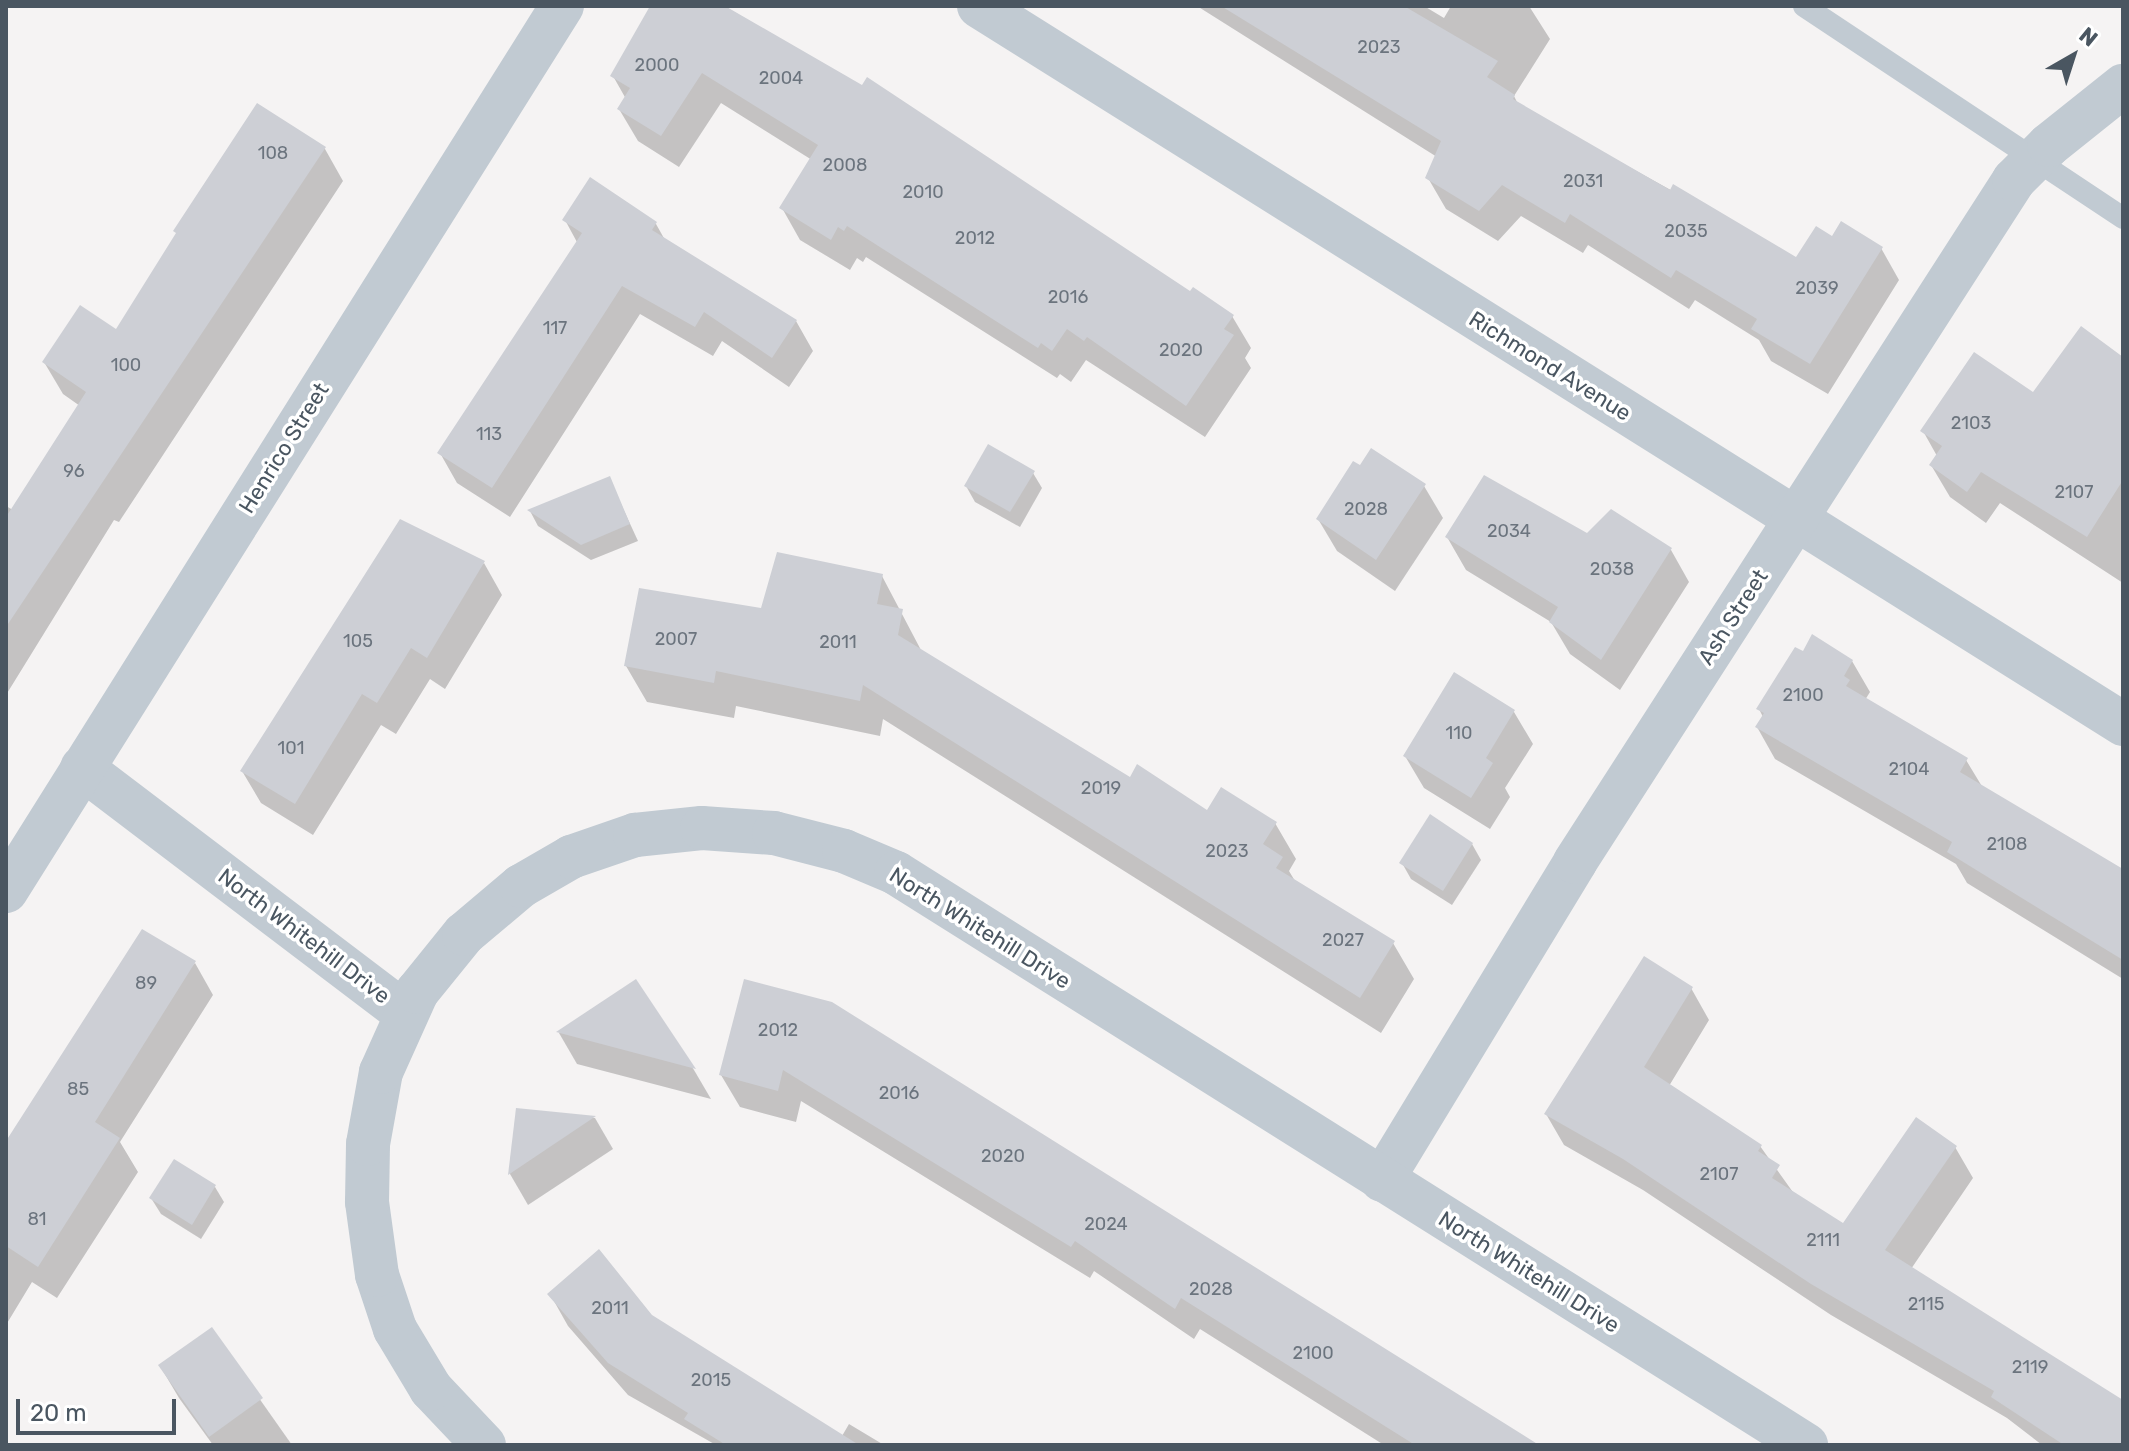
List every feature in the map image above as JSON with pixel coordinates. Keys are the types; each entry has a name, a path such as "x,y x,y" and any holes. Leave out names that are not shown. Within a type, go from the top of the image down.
{"street":[{"name":"Henrico Street","path":"6,891 562,6"},
{"name":"Richmond Avenue","path":"979,6 2123,724"},
{"name":"Ash Street","path":"1382,1180 1575,862 1795,520 2032,161 2123,86"},
{"name":"North Whitehill Drive","path":"82,768 404,1012 464,934 521,886 571,857 648,833 702,828 774,833 844,851 896,873 1806,1445"},
{"path":"404,1012 381,1072 368,1144 367,1202 377,1275 395,1329 431,1389 484,1445"}],"lane":[{"path":"1804,6 2032,161 2123,218"}],"building":[{"path":"650,6 725,6 862,85 867,77 1190,291 1193,287 1234,315 1224,329 1234,335 1186,406 1087,337 1084,341 1067,329 1052,351 1041,343 1038,348 847,226 844,231 838,227 831,240 779,208 818,145 702,73 661,136 617,109 630,88 610,76"},
{"path":"1221,6 1404,6 1498,61 1487,77 1515,95 1513,99 1670,190 1673,184 1796,257 1816,226 1832,236 1841,221 1883,247 1810,364 1751,329 1757,319 1676,270 1671,278 1570,214 1565,223 1502,185 1479,211 1425,178 1441,141"},
{"path":"257,103 326,147 6,627 6,517 86,392 42,362 80,305 116,329 176,233 173,231"},
{"path":"590,177 657,222 652,230 797,320 772,358 704,312 695,327 622,286 492,488 437,453 582,233 562,220"},
{"path":"2081,326 2123,357 2123,480 2087,537 1981,472 1967,492 1929,465 1942,446 1920,431 1974,352 2033,392"},
{"path":"988,444 1035,471 1010,512 964,486"},
{"path":"1371,448 1426,484 1376,560 1316,519 1353,461 1360,465"},
{"path":"1484,475 1587,533 1611,509 1672,548 1601,660 1549,622 1558,607 1445,537"},
{"path":"610,476 630,524 581,545 527,510"},
{"path":"400,519 485,561 427,658 411,648 377,703 362,694 295,804 240,771"},
{"path":"777,552 883,574 877,604 903,609 898,635 1130,777 1137,764 1207,810 1221,787 1277,822 1263,844 1283,857 1276,868 1395,941 1360,998 863,685 860,701 716,671 714,683 624,666 639,588 761,608"},
{"path":"1812,634 1853,660 1844,676 1850,680 1846,686 1968,758 1960,772 2123,869 2123,960 1947,852 1952,842 1755,727 1764,713 1756,709 1795,647 1803,651"},
{"path":"1454,672 1515,710 1486,758 1493,763 1471,798 1403,756"},
{"path":"1430,814 1473,843 1443,891 1399,863"},
{"path":"142,929 196,961 95,1122 120,1138 38,1267 6,1246 6,1141"},
{"path":"1644,956 1693,987 1644,1067 1762,1145 1758,1151 1780,1165 1772,1178 1843,1223 1916,1117 1957,1146 1885,1250 2123,1400 2123,1445 2064,1445 1991,1397 1994,1391 1811,1284 1623,1159 1544,1114"},
{"path":"636,979 696,1069 556,1032"},
{"path":"744,979 832,1002 1539,1445 1415,1445 1181,1298 1175,1309 1075,1241 1071,1247 783,1070 778,1091 719,1075"},
{"path":"516,1108 596,1116 508,1175"},
{"path":"174,1159 216,1185 192,1225 149,1198"},
{"path":"599,1249 652,1315 859,1445 726,1445 684,1419 688,1413 608,1363 547,1294"},
{"path":"212,1327 263,1398 209,1437 158,1365"}]}
